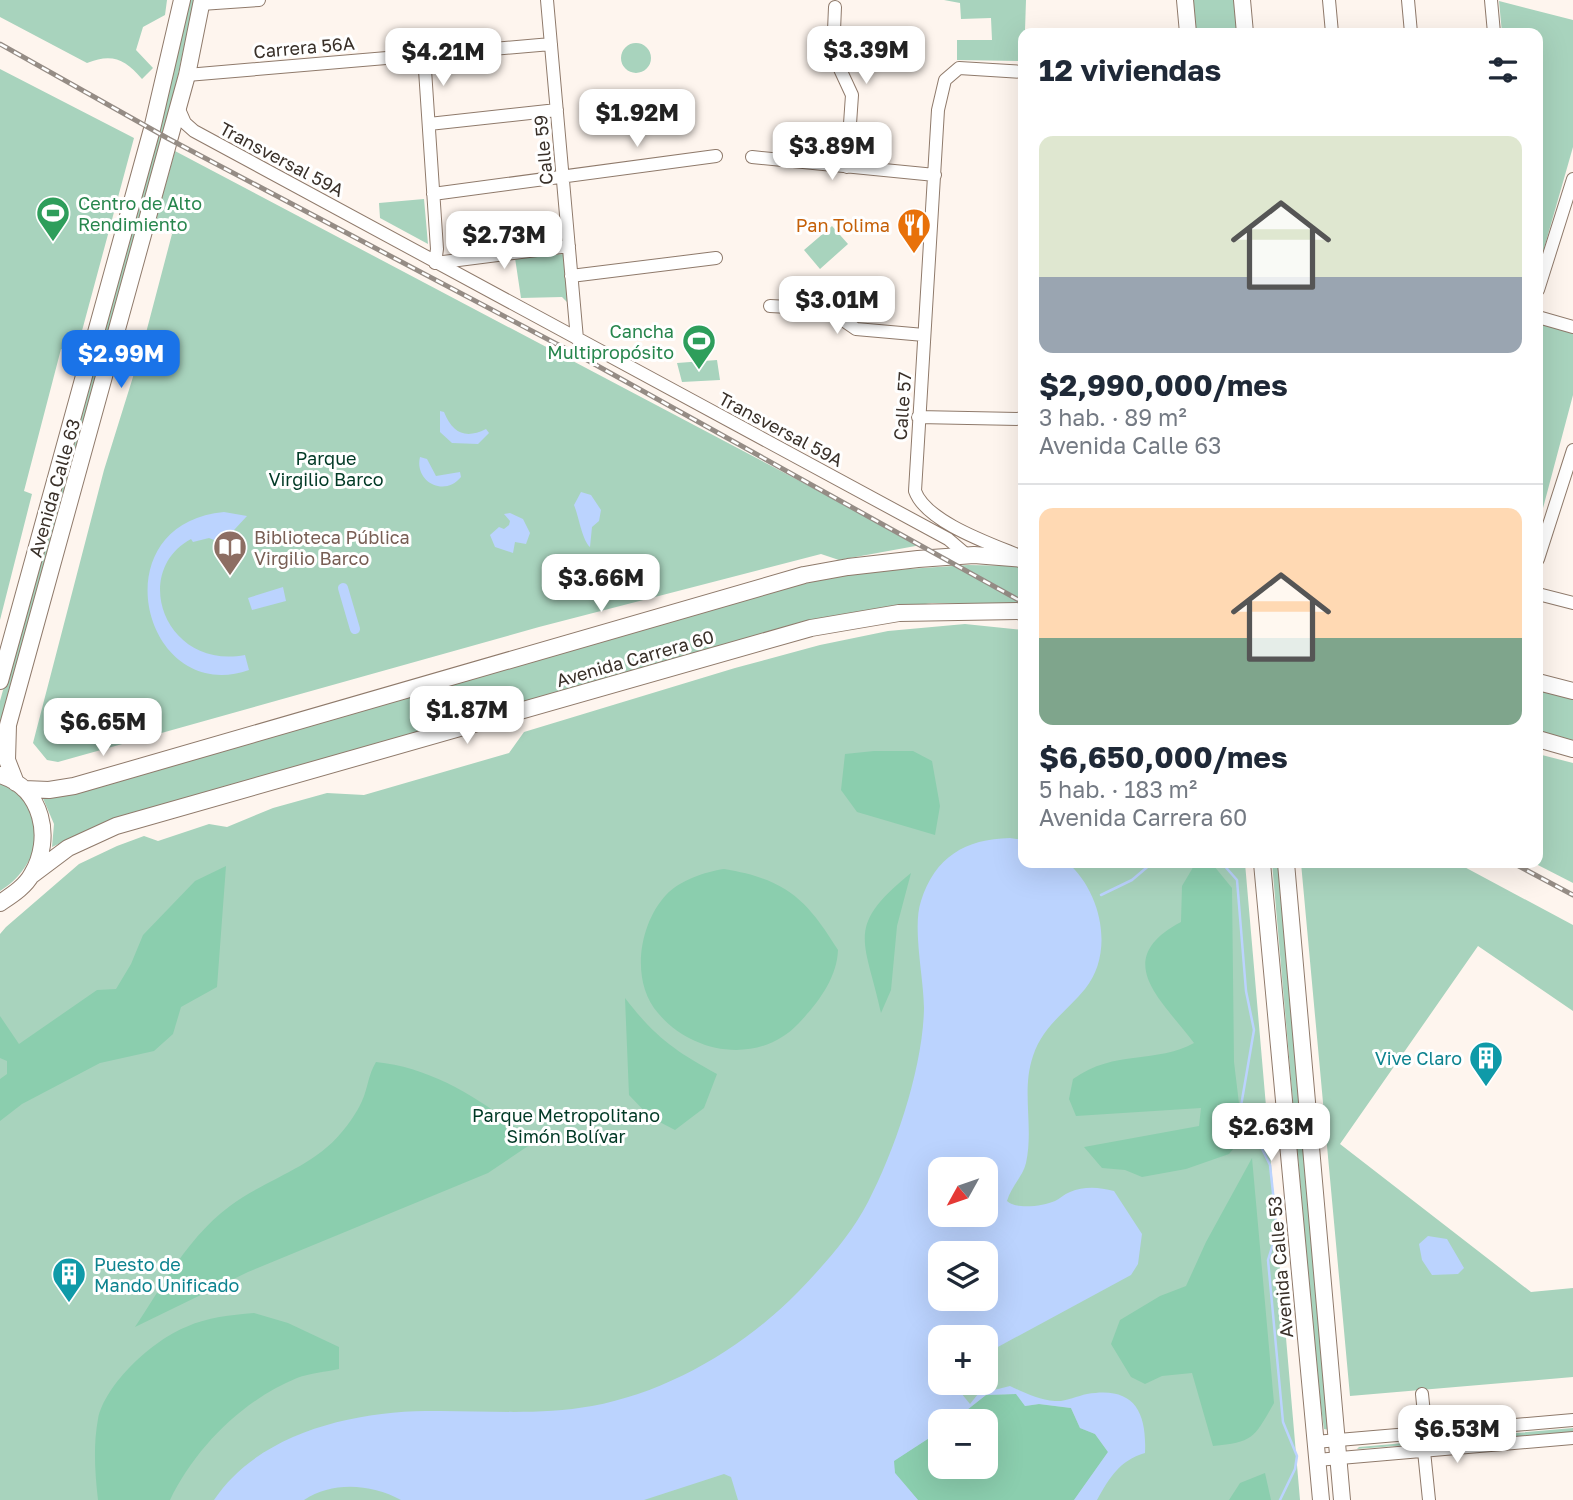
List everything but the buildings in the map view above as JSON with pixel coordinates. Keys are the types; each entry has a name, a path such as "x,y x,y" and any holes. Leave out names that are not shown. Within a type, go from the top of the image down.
{"main road":[{"name":"Avenida Calle 63","path":"0,681 161,97 182,0"},
{"path":"1185,0 1188,28"},
{"path":"1242,0 1245,28"},
{"name":"Avenida Calle 63","path":"32,876 40,859 44,831 36,806 20,786 7,760 8,725 187,75 201,2"},
{"name":"Avenida Carrera 60","path":"20,786 49,790 74,786 804,575 859,565 971,556 1018,558"},
{"name":"Avenida Carrera 60","path":"0,903 68,848 116,826 811,628 899,613 1018,611"},
{"path":"1543,683 1573,691"},
{"path":"1543,740 1573,749"},
{"path":"0,775 20,786"},
{"name":"Avenida Calle 53","path":"1262,868 1321,1500"},
{"path":"1286,868 1342,1500"}],"street":[{"path":"201,2 259,0"},
{"name":"Calle 59","path":"547,0 577,340"},
{"path":"1329,0 1332,28"},
{"path":"1408,0 1410,28"},
{"path":"1491,0 1494,28"},
{"path":"835,7 833,54 852,95 847,167"},
{"name":"Carrera 56A","path":"187,75 551,44"},
{"path":"424,55 435,263 569,246"},
{"name":"Calle 57","path":"970,535 926,509 918,501 915,491 938,110 945,80 959,68 1018,72"},
{"name":"Transversal 59A","path":"178,107 185,123 194,131 948,539 971,556"},
{"path":"429,124 556,110"},
{"path":"433,194 562,174 716,156"},
{"path":"751,157 935,175"},
{"path":"1543,264 1573,179"},
{"path":"571,276 716,258"},
{"path":"769,306 827,309 856,329 924,335"},
{"path":"1543,318 1573,327"},
{"path":"918,417 1018,419"},
{"path":"1543,543 1573,450"},
{"path":"971,556 970,535 1018,555"},
{"path":"1543,595 1573,603"},
{"path":"1422,1394 1426,1433"},
{"path":"1315,1442 1573,1420"},
{"path":"1317,1460 1573,1438"},
{"path":"1424,1451 1429,1500"}],"green space":[{"path":"0,0 167,0 165,15 143,27 136,50 153,68 142,79 118,60 104,58 87,63 0,17"},
{"path":"188,0 194,0 175,89 0,727 0,701 128,243 176,62"},
{"path":"944,0 1026,0 1025,28 1018,28 1018,61 957,60 957,40 992,40 991,18 961,19 960,3"},
{"path":"1190,0 1237,0 1240,28 1193,28"},
{"path":"1499,1 1573,20 1573,147 1543,252 1543,28 1502,28"},
{"path":"636,43 647,47 651,58 647,69 636,73 625,69 621,58 625,47"},
{"name":"Centro de Alto Rendimiento","path":"0,69 134,138 76,353 61,349 24,491 32,494 0,620"},
{"name":"Parque Virgilio Barco","path":"175,151 921,545 839,560 821,554 539,627 58,762 47,760 33,743 104,470 142,348 172,234 156,219"},
{"path":"424,199 428,244 380,218 379,203"},
{"path":"832,226 848,244 820,269 804,250"},
{"path":"564,254 569,304 562,297 521,298 515,258"},
{"path":"1543,322 1573,331 1573,395 1543,508"},
{"name":"Cancha Multipropósito","path":"717,360 720,380 682,382 677,363"},
{"path":"968,565 1018,566 1018,604 932,603 801,622 365,751 150,808 96,827 52,847 54,824 42,796 67,796 811,581 862,572"},
{"name":"Parque Metropolitano Simón Bolívar","path":"965,624 1018,629 1018,868 1245,868 1300,1500 0,1500 0,934 6,927 79,864 144,836 158,841 209,824 227,827 273,808 327,793 364,795 509,753 524,732 820,645 888,631"},
{"path":"1543,689 1573,697 1573,742 1543,734"},
{"path":"913,751 932,761 940,806 935,835 857,812 841,790 845,754"},
{"path":"1543,755 1573,763 1573,883 1543,868"},
{"path":"0,784 18,793 29,805 35,820 36,835 33,851 25,866 14,880 0,891"},
{"path":"226,866 217,987 181,1007 173,1034 154,1051 100,1063 22,1104 0,1121 0,1079 7,1074 7,1061 0,1058 0,1016 19,1044 97,990 116,989 131,964 143,935 195,881"},
{"path":"1193,868 1216,868 1232,888 1234,1062 1243,1137 1229,1154 1186,1169 1142,1177 1125,1170 1102,1168 1084,1147 1199,1126 1201,1108 1076,1116 1069,1099 1073,1079 1089,1070 1120,1060 1165,1053 1194,1043 1157,996 1145,966 1148,951 1160,936 1181,922 1182,886"},
{"path":"1272,868 1279,868 1330,1430 1324,1429"},
{"path":"1301,868 1466,868 1573,925 1573,1011 1478,946 1340,1144 1531,1292 1573,1288 1573,1377 1350,1396"},
{"path":"724,869 763,879 792,894 815,917 838,950 834,970 825,990 799,1023 783,1036 765,1045 746,1049 727,1050 708,1046 673,1027 649,1000 641,969 641,953 649,921 666,895 693,878"},
{"path":"911,873 897,926 891,990 881,1013 866,950 868,922 876,907 890,891"},
{"path":"625,998 666,1042 717,1074 704,1108 675,1130 650,1117 629,1095"},
{"path":"376,1062 420,1072 461,1090 499,1114 534,1142 488,1173 248,1272 135,1327 177,1262 215,1218 244,1197 303,1164 341,1133 360,1105"},
{"path":"1252,1158 1274,1403 1262,1424 1251,1436 1237,1443 1213,1446 1192,1373 1162,1376 1145,1384 1131,1377 1111,1344 1120,1320 1160,1296 1186,1286 1206,1242"},
{"path":"254,1313 288,1323 339,1347 339,1369 297,1378 258,1399 207,1444 180,1481 170,1500 98,1500 95,1439 98,1419 102,1406 120,1378 146,1353 173,1333 211,1319"},
{"path":"1017,1394 1025,1406 1039,1404 1071,1408 1080,1428 1095,1434 1108,1452 1074,1500 918,1500 895,1473 893,1461 928,1439 928,1479 998,1479 998,1409 968,1409 986,1395"},
{"path":"1573,1428 1573,1432 1357,1449 1359,1447"},
{"path":"1265,1473 1271,1500 1229,1500 1240,1483"}],"water":[{"path":"440,411 444,412 456,430 472,434 486,429 489,433 478,444 452,443 440,432"},
{"path":"420,457 427,459 436,476 460,472 461,477 447,486 432,484 421,473"},
{"path":"581,492 591,495 601,510 599,521 592,527 590,547 574,505"},
{"path":"224,512 247,516 222,543 209,538 193,542 191,539 173,554 162,573 160,594 165,615 177,634 194,648 217,656 245,655 249,670 212,674 183,663 161,639 149,609 149,577 160,547 185,524"},
{"path":"510,513 523,519 530,533 526,544 515,542 513,553 495,547 490,535 499,527 504,529 509,525 510,521 504,514"},
{"path":"283,587 286,601 252,610 248,598"},
{"path":"994,839 1018,839 1018,868 1073,868 1089,890 1100,923 1100,958 1094,974 1085,989 1043,1036 1033,1056 1028,1082 1029,1136 1026,1163 1007,1201 1017,1205 1037,1206 1081,1189 1114,1191 1142,1234 1138,1264 1131,1275 998,1347 998,1325 928,1325 928,1395 963,1395 970,1404 977,1395 986,1395 968,1409 928,1409 928,1439 894,1461 895,1473 918,1500 738,1500 731,1477 724,1474 644,1500 401,1500 365,1488 340,1487 304,1500 214,1500 233,1477 255,1458 308,1431 337,1422 397,1412 550,1411 621,1399 649,1390 704,1364 729,1349 777,1312 818,1271 854,1226 888,1158 906,1108 919,1056 924,1008 918,925 921,901 934,873 943,862 966,847"},
{"path":"1428,1236 1447,1239 1464,1268 1458,1274 1432,1275 1422,1260 1419,1244"},
{"path":"1010,1386 1038,1398 1055,1401 1103,1392 1126,1398 1140,1413 1145,1453 1122,1465 1097,1500 1074,1500 1108,1452 1095,1434 1080,1428 1071,1408 1039,1404 1025,1406 1016,1394 998,1395 998,1389"}],"waterway":[{"path":"343,588 355,629"},
{"path":"1101,895 1132,880 1146,868"},
{"path":"1226,868 1237,880 1246,991 1254,1030 1241,1106 1270,1165 1277,1231 1268,1260 1283,1422 1297,1456 1295,1469 1280,1500"}],"railway":[{"path":"0,44 169,139 587,360 1018,600"},
{"path":"1522,868 1573,895"}],"place":[{"name":"Centro de Alto Rendimiento","path":"53,243"},
{"name":"Pan Tolima","path":"914,255"},
{"name":"Cancha Multipropósito","path":"699,371"},
{"name":"Biblioteca Pública Virgilio Barco","path":"230,577"},
{"name":"Vive Claro","path":"1486,1088"},
{"name":"Puesto de Mando Unificado","path":"69,1304"}]}
